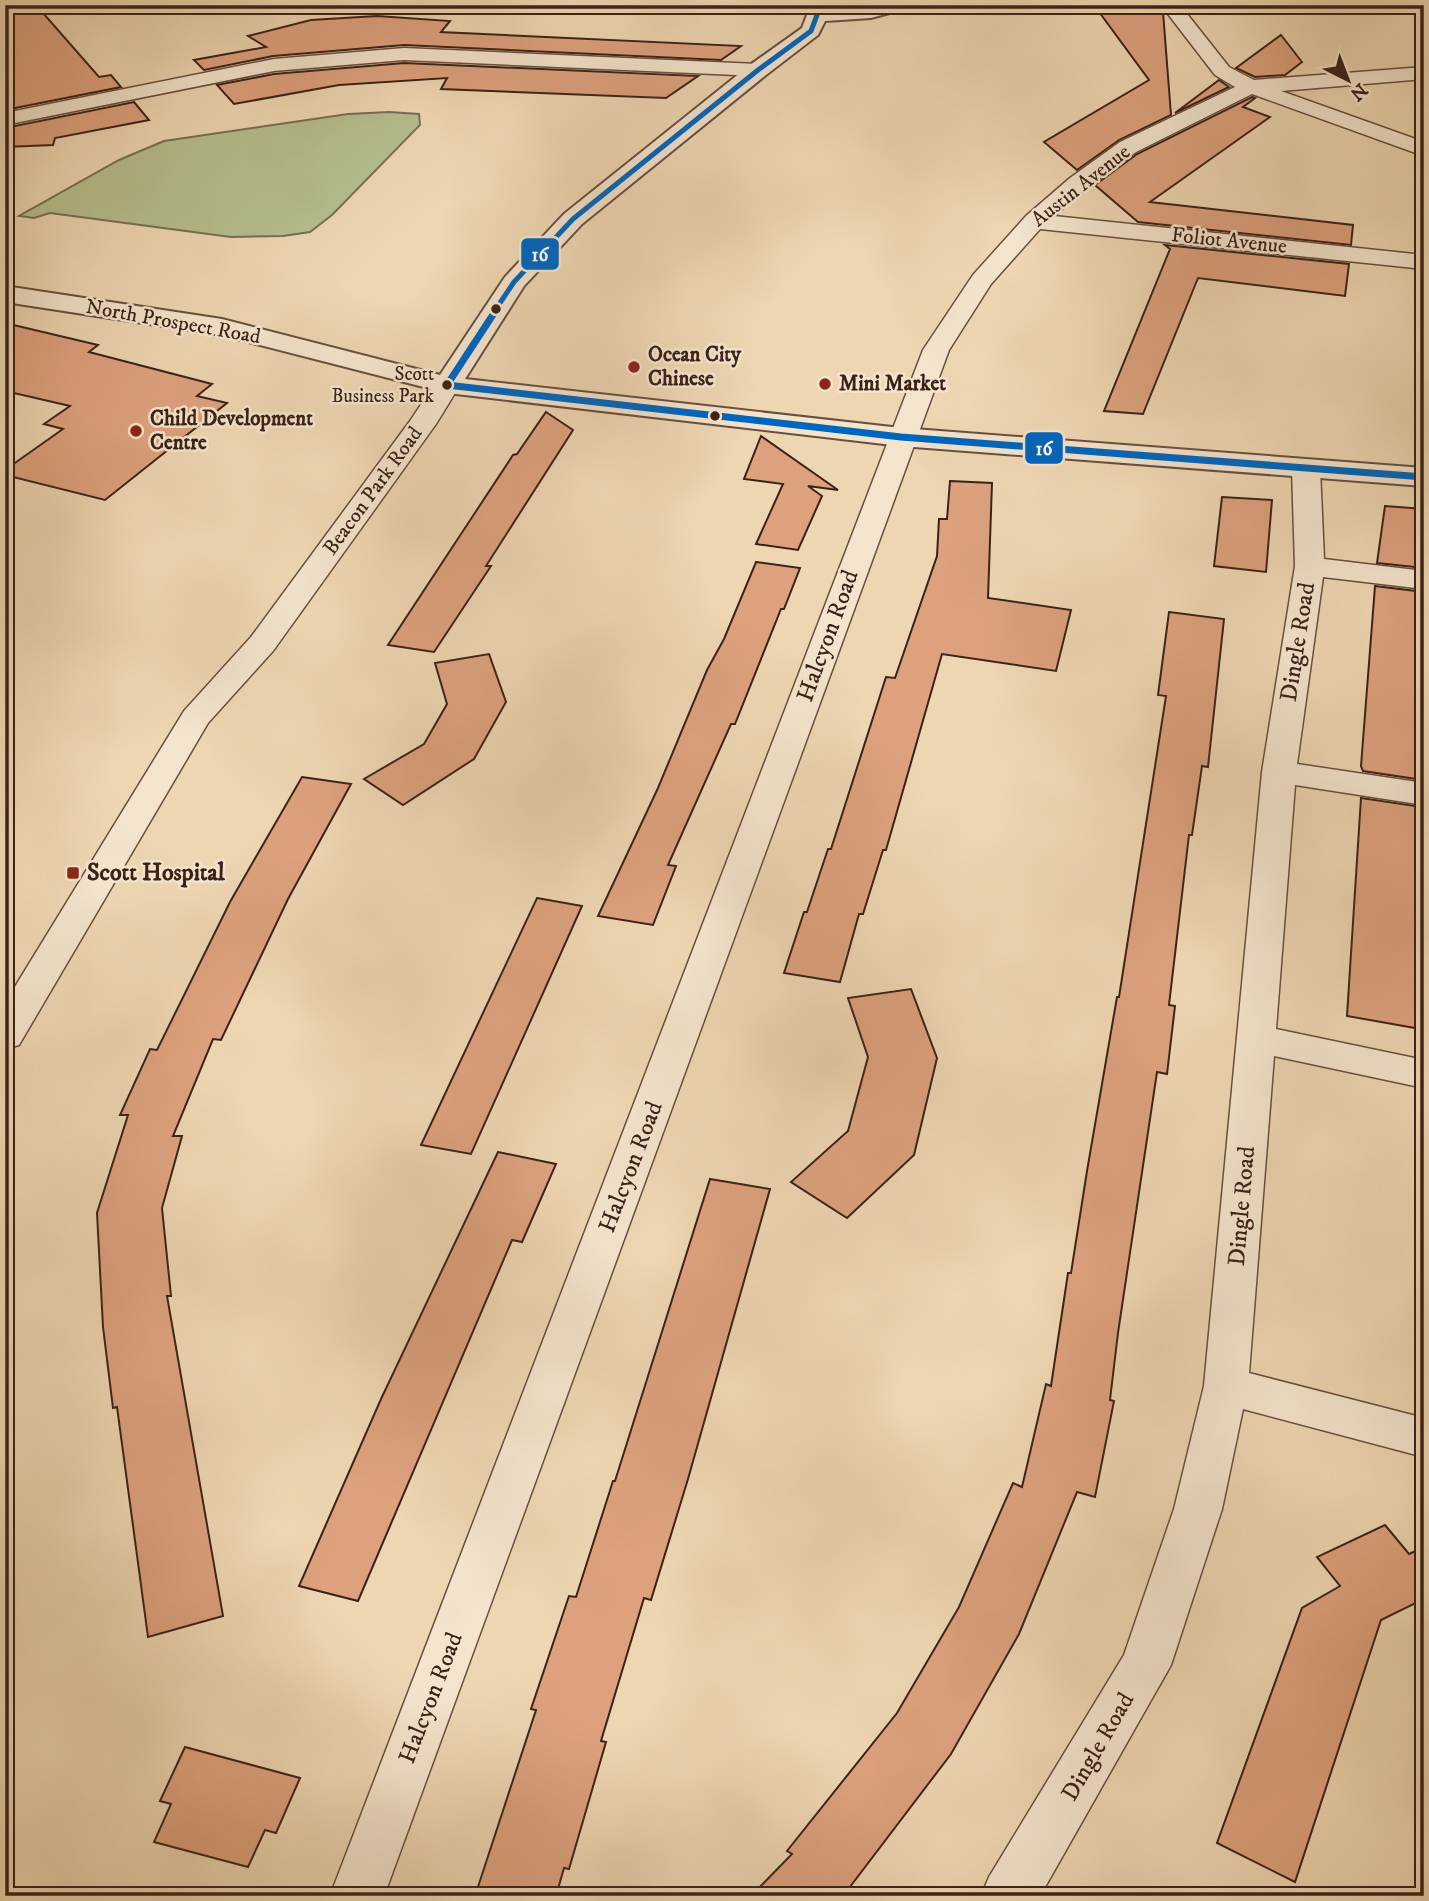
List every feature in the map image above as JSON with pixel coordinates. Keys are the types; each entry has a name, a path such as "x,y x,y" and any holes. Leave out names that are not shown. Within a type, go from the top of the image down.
{"street":[{"name":"Beacon Park Road","path":"5,1035 195,718 262,643 422,424 514,282 573,219 758,70 811,31 813,10 871,12 897,5"},
{"path":"1170,5 1223,71 1251,88 1424,149"},
{"path":"5,119 274,65 404,54 758,70"},
{"path":"1251,88 1424,73"},
{"name":"Austin Avenue","path":"901,438 936,350 982,280 1034,220 1078,183 1128,147 1251,88"},
{"name":"Foliot Avenue","path":"1034,220 1424,262"},
{"name":"North Prospect Road","path":"5,294 222,327 447,385 901,438 1424,477"},
{"name":"Halcyon Road","path":"357,1896 695,999 901,438"},
{"name":"Dingle Road","path":"1007,1896 1030,1863 1146,1665 1198,1509 1226,1386 1279,772 1310,566 1306,469"},
{"path":"1310,566 1424,579"},
{"path":"1279,772 1424,794"},
{"path":"1257,1040 1424,1074"},
{"path":"1226,1386 1424,1438"}],"green space":[{"path":"348,114 419,114 420,125 332,215 310,232 283,236 231,237 50,213 34,218 19,216 119,160 164,141"}],"building":[{"path":"5,5 36,5 99,77 111,75 121,87 5,110"},
{"path":"1094,5 1159,5 1163,12 1171,115 1119,140 1077,170 1044,142 1149,80"},
{"path":"377,16 450,21 441,32 741,46 721,60 404,45 273,56 204,70 194,60 266,47 248,36 311,20"},
{"path":"1281,35 1302,62 1285,75 1255,77 1236,68"},
{"path":"404,63 698,76 666,98 441,89 447,78 339,85 234,104 217,85 274,74"},
{"path":"1219,80 1229,87 1175,113"},
{"path":"1252,97 1255,98 1243,107 1270,117 1150,202 1353,225 1351,245 1138,222 1095,185 1137,154"},
{"path":"134,102 149,120 55,138 53,145 5,147 5,128"},
{"path":"1165,245 1349,264 1345,296 1198,278 1143,414 1104,411 1170,249"},
{"name":"Child Development Centre","path":"5,323 98,345 89,352 212,384 197,396 227,403 105,500 5,475 5,470 63,429 44,424 70,406 5,391"},
{"path":"546,412 573,430 486,566 491,566 434,652 388,645 513,455 517,454"},
{"path":"761,436 838,490 808,486 822,496 798,550 756,544 783,484 744,479"},
{"path":"950,481 992,483 988,598 1071,610 1056,671 942,654 886,850 883,850 863,914 859,914 840,982 784,973 804,912 807,912 828,849 831,849 886,677 895,678 937,556 939,519 947,519"},
{"path":"1222,497 1272,500 1266,572 1214,566"},
{"path":"1385,506 1424,509 1424,568 1377,563"},
{"path":"756,562 800,568 735,724 731,724 668,865 676,866 653,925 598,916 658,788"},
{"path":"1375,586 1424,592 1423,780 1363,771 1361,766"},
{"path":"1169,612 1224,619 1208,767 1202,766 1192,835 1189,835 1169,1005 1175,1006 1167,1074 1157,1072 1118,1333 1110,1400 1114,1401 1095,1497 1077,1492 1019,1634 951,1754 843,1896 751,1896 792,1854 787,1851 897,1713 959,1607 1013,1483 1022,1487 1046,1384 1051,1386 1068,1273 1071,1273 1119,997 1166,696 1158,695"},
{"path":"489,654 506,702 474,759 403,805 364,779 424,744 447,704 435,663"},
{"path":"302,777 351,784 288,899 221,1040 213,1039 173,1136 182,1136 162,1208 171,1296 167,1296 223,1616 148,1637 117,1407 113,1408 103,1327 97,1213 128,1115 120,1115 150,1049 157,1050 230,902"},
{"path":"1361,798 1422,807 1415,1028 1347,1016"},
{"path":"537,898 582,906 471,1154 421,1145"},
{"path":"911,989 937,1058 914,1155 847,1218 791,1182 848,1131 868,1057 848,998"},
{"path":"498,1152 556,1164 522,1242 512,1240 358,1601 299,1586 381,1399"},
{"path":"710,1179 770,1189 651,1600 644,1598 601,1741 606,1742 569,1869 564,1868 556,1896 475,1896 536,1710 531,1709 569,1596 576,1597"},
{"path":"1385,1525 1409,1554 1424,1547 1424,1599 1381,1620 1295,1882 1217,1843 1302,1608 1340,1586 1317,1557"},
{"path":"185,1747 300,1778 276,1833 265,1830 248,1867 154,1842 171,1804 160,1801"}],"transit line":[{"name":"16","path":"809,5 817,15 811,31 758,70 573,219 514,282 447,385 901,437 1424,477"}],"place":[{"name":"Ocean City Chinese","path":"634,367"},
{"name":"Mini Market","path":"825,384"},
{"name":"Scott Business Park","path":"447,385"},
{"name":"Child Development Centre","path":"136,431"},
{"name":"Scott Hospital","path":"73,873"}]}
